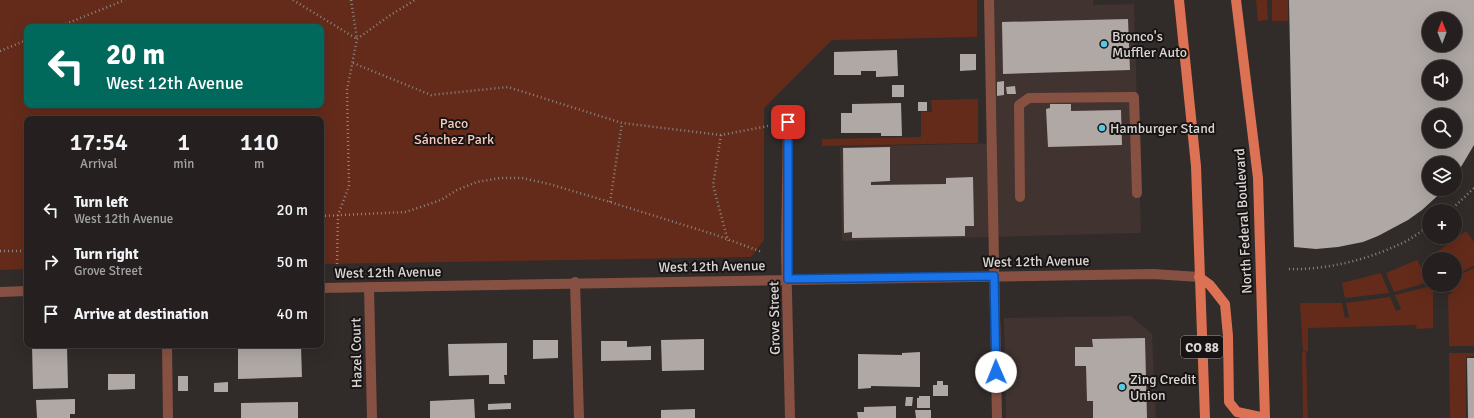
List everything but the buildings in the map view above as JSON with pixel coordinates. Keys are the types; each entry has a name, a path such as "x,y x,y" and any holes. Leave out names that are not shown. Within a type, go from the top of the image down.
{"main road":[{"name":"CO 88","path":"1180,0 1196,166 1205,418"},
{"name":"North Federal Boulevard","path":"1236,0 1258,178 1265,418"},
{"path":"1199,277 1210,285 1225,304 1228,336 1230,402 1237,412 1265,418"}],"street":[{"path":"989,0 997,418"},
{"path":"1020,197 1018,105 1029,98 1134,97 1137,193"},
{"name":"Grove Street","path":"788,122 790,418"},
{"name":"West 12th Avenue","path":"324,288 575,282 1153,274 1199,277"},
{"path":"575,282 579,418"},
{"name":"Hazel Court","path":"369,287 372,418"},
{"path":"0,292 24,292"},
{"path":"166,348 168,418"}],"path":[{"path":"65,24 125,0"},
{"path":"293,0 357,39"},
{"path":"337,264 338,215 349,186 347,90 357,39 351,0"},
{"path":"357,39 389,16 415,0"},
{"path":"0,51 24,41"},
{"path":"353,63 431,95 508,87 622,123 721,135 788,122"},
{"path":"610,202 622,123"},
{"path":"721,135 712,185 728,241"},
{"path":"324,216 406,212 441,200 458,190 477,182 500,178 522,178 549,184 610,202 716,235 728,241 762,252"},
{"path":"1457,204 1474,188"},
{"path":"1289,269 1301,269 1352,262 1400,244 1422,230"},
{"path":"0,251 24,251"}],"shaded area":[{"path":"993,0 1093,0 1093,5 1134,4 1141,233 842,241 840,147 997,143"},
{"path":"1131,316 1152,334 1156,418 1006,418 1004,318"}],"green space":[{"name":"Paco Sánchez Park","path":"0,0 977,0 977,37 832,40 764,108 764,240 751,257 324,264 324,116 24,116 24,269 0,270"},
{"path":"1256,0 1267,0 1268,20 1258,21"},
{"path":"1272,0 1288,0 1288,21 1272,21"},
{"path":"978,99 978,143 822,146 822,139 921,137 921,112 932,112 931,100"},
{"path":"1466,231 1474,242 1474,266 1462,272 1462,252 1437,252 1448,244 1462,244 1462,234"},
{"path":"1417,260 1422,269 1422,284 1394,292 1386,273"},
{"path":"1474,268 1474,346 1449,346 1448,295 1451,292 1462,292 1462,274"},
{"path":"1381,273 1389,293 1345,298 1342,283"},
{"path":"1422,288 1422,292 1433,292 1433,328 1417,329 1416,325 1308,328 1308,351 1303,351 1300,303 1342,303 1345,318 1349,317 1346,303 1390,297 1396,311 1401,309 1395,295"},
{"path":"1308,351 1306,353 1308,418 1303,418 1302,352"},
{"path":"1449,353 1474,353 1474,356 1466,357 1466,418 1450,418"}],"place":[{"name":"Bronco's Muffler Auto","path":"1104,44"},
{"name":"Hamburger Stand","path":"1102,128"},
{"name":"Zing Credit Union","path":"1122,387"}],"route":[{"path":"788,122 786,251 788,279 994,276 996,372"}]}
